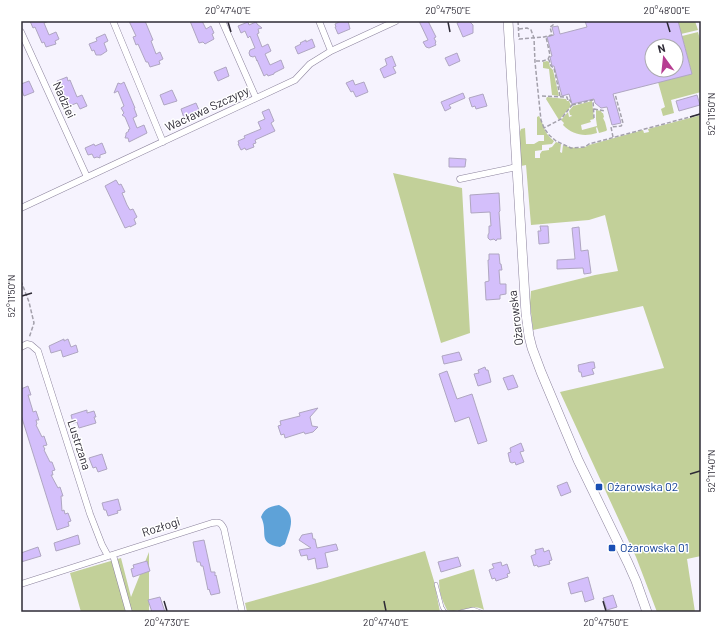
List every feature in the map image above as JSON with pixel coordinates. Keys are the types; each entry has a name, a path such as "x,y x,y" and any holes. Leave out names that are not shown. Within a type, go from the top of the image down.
{"main road":[{"name":"Ożarowska","path":"508,21 529,336 538,366 578,460 628,563 648,612"}],"street":[{"path":"113,21 163,142"},
{"path":"222,21 256,98"},
{"path":"319,21 331,51"},
{"name":"Wacława Szczypy","path":"21,208 295,80 310,64 331,51 396,21"},
{"name":"Nadziei","path":"21,32 87,177"},
{"path":"460,179 517,167"},
{"path":"21,347 27,344"},
{"name":"Lustrzana","path":"27,344 31,345 38,351 90,514 102,545 110,555 128,612"},
{"name":"Rozłogi","path":"21,584 218,522 222,524 224,529 242,612"}],"lane":[{"path":"436,584 442,607 445,612"},
{"path":"460,612 473,609 481,612"}],"path":[{"path":"518,21 519,39 546,37 552,35 550,27 554,25 552,21"},
{"path":"519,29 527,28 531,30 534,38 541,120 544,128 556,141 571,148 585,147 589,144 613,137 701,114"},
{"path":"546,37 550,54 548,60"},
{"path":"535,62 548,60"},
{"path":"548,60 550,60 551,66 554,68 560,96"},
{"path":"613,137 610,128 621,126 623,123 615,94"},
{"path":"542,96 567,97 568,101 570,100 572,105"},
{"path":"544,128 561,119 572,105 593,100 594,118"},
{"path":"594,109 605,110"},
{"path":"21,281 29,302 34,323 27,344"}],"green space":[{"path":"678,21 695,21 698,30 681,34"},
{"path":"698,32 701,43 701,92 671,100 674,113 663,116 661,109 665,107 658,82 675,78 684,78 684,76 692,74 684,44 684,38 682,36"},
{"path":"547,61 553,70 559,96 552,95 549,69 543,68 543,62"},
{"path":"547,97 566,99 569,101 571,106 559,120 546,99"},
{"path":"592,101 594,119 590,120 591,122 581,125 582,130 597,126 596,110 603,113 606,131 599,133 597,127 597,133 583,135 571,131 563,125 564,123 561,120 568,112 569,117 572,116 570,115 569,111 573,106"},
{"path":"701,115 701,556 687,559 695,612 657,612 636,557 560,392 664,368 643,306 533,330 530,303 531,291 595,275 618,271 605,215 589,220 531,225 526,165 521,166 519,134 521,129 525,128 526,144 534,144 539,141 544,141 544,135 537,135 537,117 539,116 546,132 554,141 552,144 542,145 542,150 535,151 535,158 540,158 542,151 549,150 549,148 556,142 561,144 560,152 562,153 563,145 573,148 583,148 643,130 644,133 649,132 648,129"},
{"path":"393,173 462,188 470,333 441,343"},
{"path":"425,551 434,581 440,612 247,612 245,603"},
{"path":"149,552 149,612 81,612 70,573 121,558 131,597"},
{"path":"474,569 484,610 479,608 470,608 457,611 447,610 441,596 439,580"}],"water":[{"path":"279,505 289,513 291,517 289,533 285,544 280,547 268,543 266,540 261,517 268,508"}],"building":[{"path":"30,21 49,21 44,23 49,35 56,32 59,39 55,41 56,44 46,47 44,42 42,43 35,27 33,28"},
{"path":"129,21 145,21 153,40 151,41 156,54 160,52 163,59 159,61 160,64 150,67 148,62 146,62 138,44 136,45 133,37 136,36"},
{"path":"190,21 202,21 206,29 211,26 214,33 212,34 214,39 205,44 203,42 199,43"},
{"path":"341,21 348,21 350,29 338,34 335,24"},
{"path":"419,21 428,21 436,37 434,38 436,45 429,48 426,47 423,42 428,40"},
{"path":"461,21 469,21 473,25 473,33 463,37 457,23"},
{"path":"585,21 678,21 682,38 644,38 644,78 676,78 613,94 621,123 612,125 607,107 601,108 595,103 594,99 572,104 569,94 562,96 554,66 552,66 550,57 552,56 547,37 554,35 552,27 558,26 560,34 587,27"},
{"path":"248,22 249,25 256,22 262,28 258,29 259,33 257,34 262,47 268,44 271,51 265,54 270,65 281,60 284,68 274,74 268,76 267,74 264,76 255,56 250,56 250,50 255,48 250,36 248,38 245,31 241,33 238,26"},
{"path":"105,34 108,41 104,43 107,51 101,55 96,55 94,50 92,51 89,44 97,41 96,38"},
{"path":"312,39 315,47 298,54 295,47 306,40 306,42"},
{"path":"684,44 692,74 684,76"},
{"path":"457,53 460,61 449,66 445,58"},
{"path":"392,56 396,66 393,67 396,73 384,78 380,69 387,65 385,59"},
{"path":"226,67 229,76 218,81 214,72"},
{"path":"67,77 68,81 70,80 77,97 82,95 87,106 80,109 77,103 69,106 57,81"},
{"path":"353,80 355,85 364,82 368,92 356,97 346,83"},
{"path":"29,81 34,92 24,96 21,84"},
{"path":"124,82 135,108 137,116 133,118 137,128 144,125 147,133 129,142 128,138 125,138 126,133 130,129 125,117 122,115 124,113 121,108 124,106 118,91 114,93 118,83 121,84"},
{"path":"172,90 177,101 164,105 160,95"},
{"path":"463,93 465,98 449,105 451,108 445,111 441,102"},
{"path":"483,94 487,106 476,109 475,106 472,107 469,98"},
{"path":"697,95 700,105 679,111 676,101"},
{"path":"196,103 199,110 184,118 181,109"},
{"path":"269,109 274,121 271,123 275,131 255,140 256,143 253,144 254,147 241,150 238,141 245,138 244,136 261,129 258,122 265,119 262,112"},
{"path":"102,143 106,153 100,155 100,158 94,158 92,154 88,155 85,148 94,144 95,146"},
{"path":"449,158 466,159 465,167 449,167"},
{"path":"116,180 119,185 121,184 125,192 122,193 127,205 130,210 133,209 137,217 134,219 136,224 130,227 125,228 105,186"},
{"path":"499,193 501,239 497,239 496,241 488,238 489,226 491,226 490,212 471,213 470,195"},
{"path":"540,226 548,226 549,243 539,244 538,231 541,231"},
{"path":"579,227 581,251 588,250 591,273 584,274 583,268 557,269 557,260 575,259 572,228"},
{"path":"489,254 499,254 502,270 499,270 500,284 506,284 506,294 500,295 500,299 486,300 485,282 489,281"},
{"path":"64,339 64,341 68,339 71,347 76,345 78,352 63,357 61,350 51,353 49,346"},
{"path":"459,352 462,360 444,364 442,356"},
{"path":"594,362 595,368 592,369 594,374 582,377 581,372 579,372 578,365"},
{"path":"485,367 486,370 488,370 491,382 478,386 474,374 479,373 478,370"},
{"path":"447,371 457,399 472,394 487,441 478,444 469,417 455,422 439,374"},
{"path":"513,375 518,387 508,390 503,378"},
{"path":"28,386 31,395 28,395 33,412 36,411 39,420 36,420 36,425 42,437 44,436 47,445 43,446 45,449 44,450 50,462 52,462 55,470 52,471 53,475 51,475 58,488 60,487 63,496 61,496 62,511 64,510 65,514 68,513 71,521 68,522 69,526 57,530 21,415 21,389"},
{"path":"318,408 310,417 312,426 318,427 313,432 305,434 304,432 285,438 284,434 281,435 278,426 281,425 280,421 300,416 299,413"},
{"path":"87,410 87,413 94,411 96,423 79,428 77,422 73,423 71,415"},
{"path":"521,443 524,451 520,452 524,462 516,465 515,462 510,462 508,453 511,452 510,448"},
{"path":"102,454 107,469 98,472 96,467 93,468 89,458"},
{"path":"567,482 571,492 561,496 557,486"},
{"path":"118,499 121,510 117,511 118,513 108,516 102,503"},
{"path":"312,533 317,548 336,544 338,550 325,553 328,567 317,569 315,558 308,560 307,555 301,556 299,550 311,548 299,540 302,535"},
{"path":"78,535 80,544 56,551 54,543"},
{"path":"204,540 211,572 215,572 220,593 211,595 209,589 208,590 203,566 201,566 200,562 197,562 193,542"},
{"path":"38,547 41,556 21,562 21,553"},
{"path":"543,548 544,552 549,550 552,560 549,561 550,564 538,567 537,565 534,566 531,556 536,554 535,550"},
{"path":"458,557 461,566 441,572 438,562"},
{"path":"147,561 150,571 133,577 131,569 134,568 133,565"},
{"path":"501,562 502,566 507,564 510,573 507,574 508,577 496,581 495,578 492,579 489,570 494,568 492,564"},
{"path":"588,577 594,599 585,602 582,591 571,594 568,583"},
{"path":"613,595 617,607 607,610 603,598"},
{"path":"160,597 165,612 152,612 148,600"}],"place":[{"name":"Ożarowska 02","path":"599,487"},
{"name":"Ożarowska 01","path":"612,548"}]}
